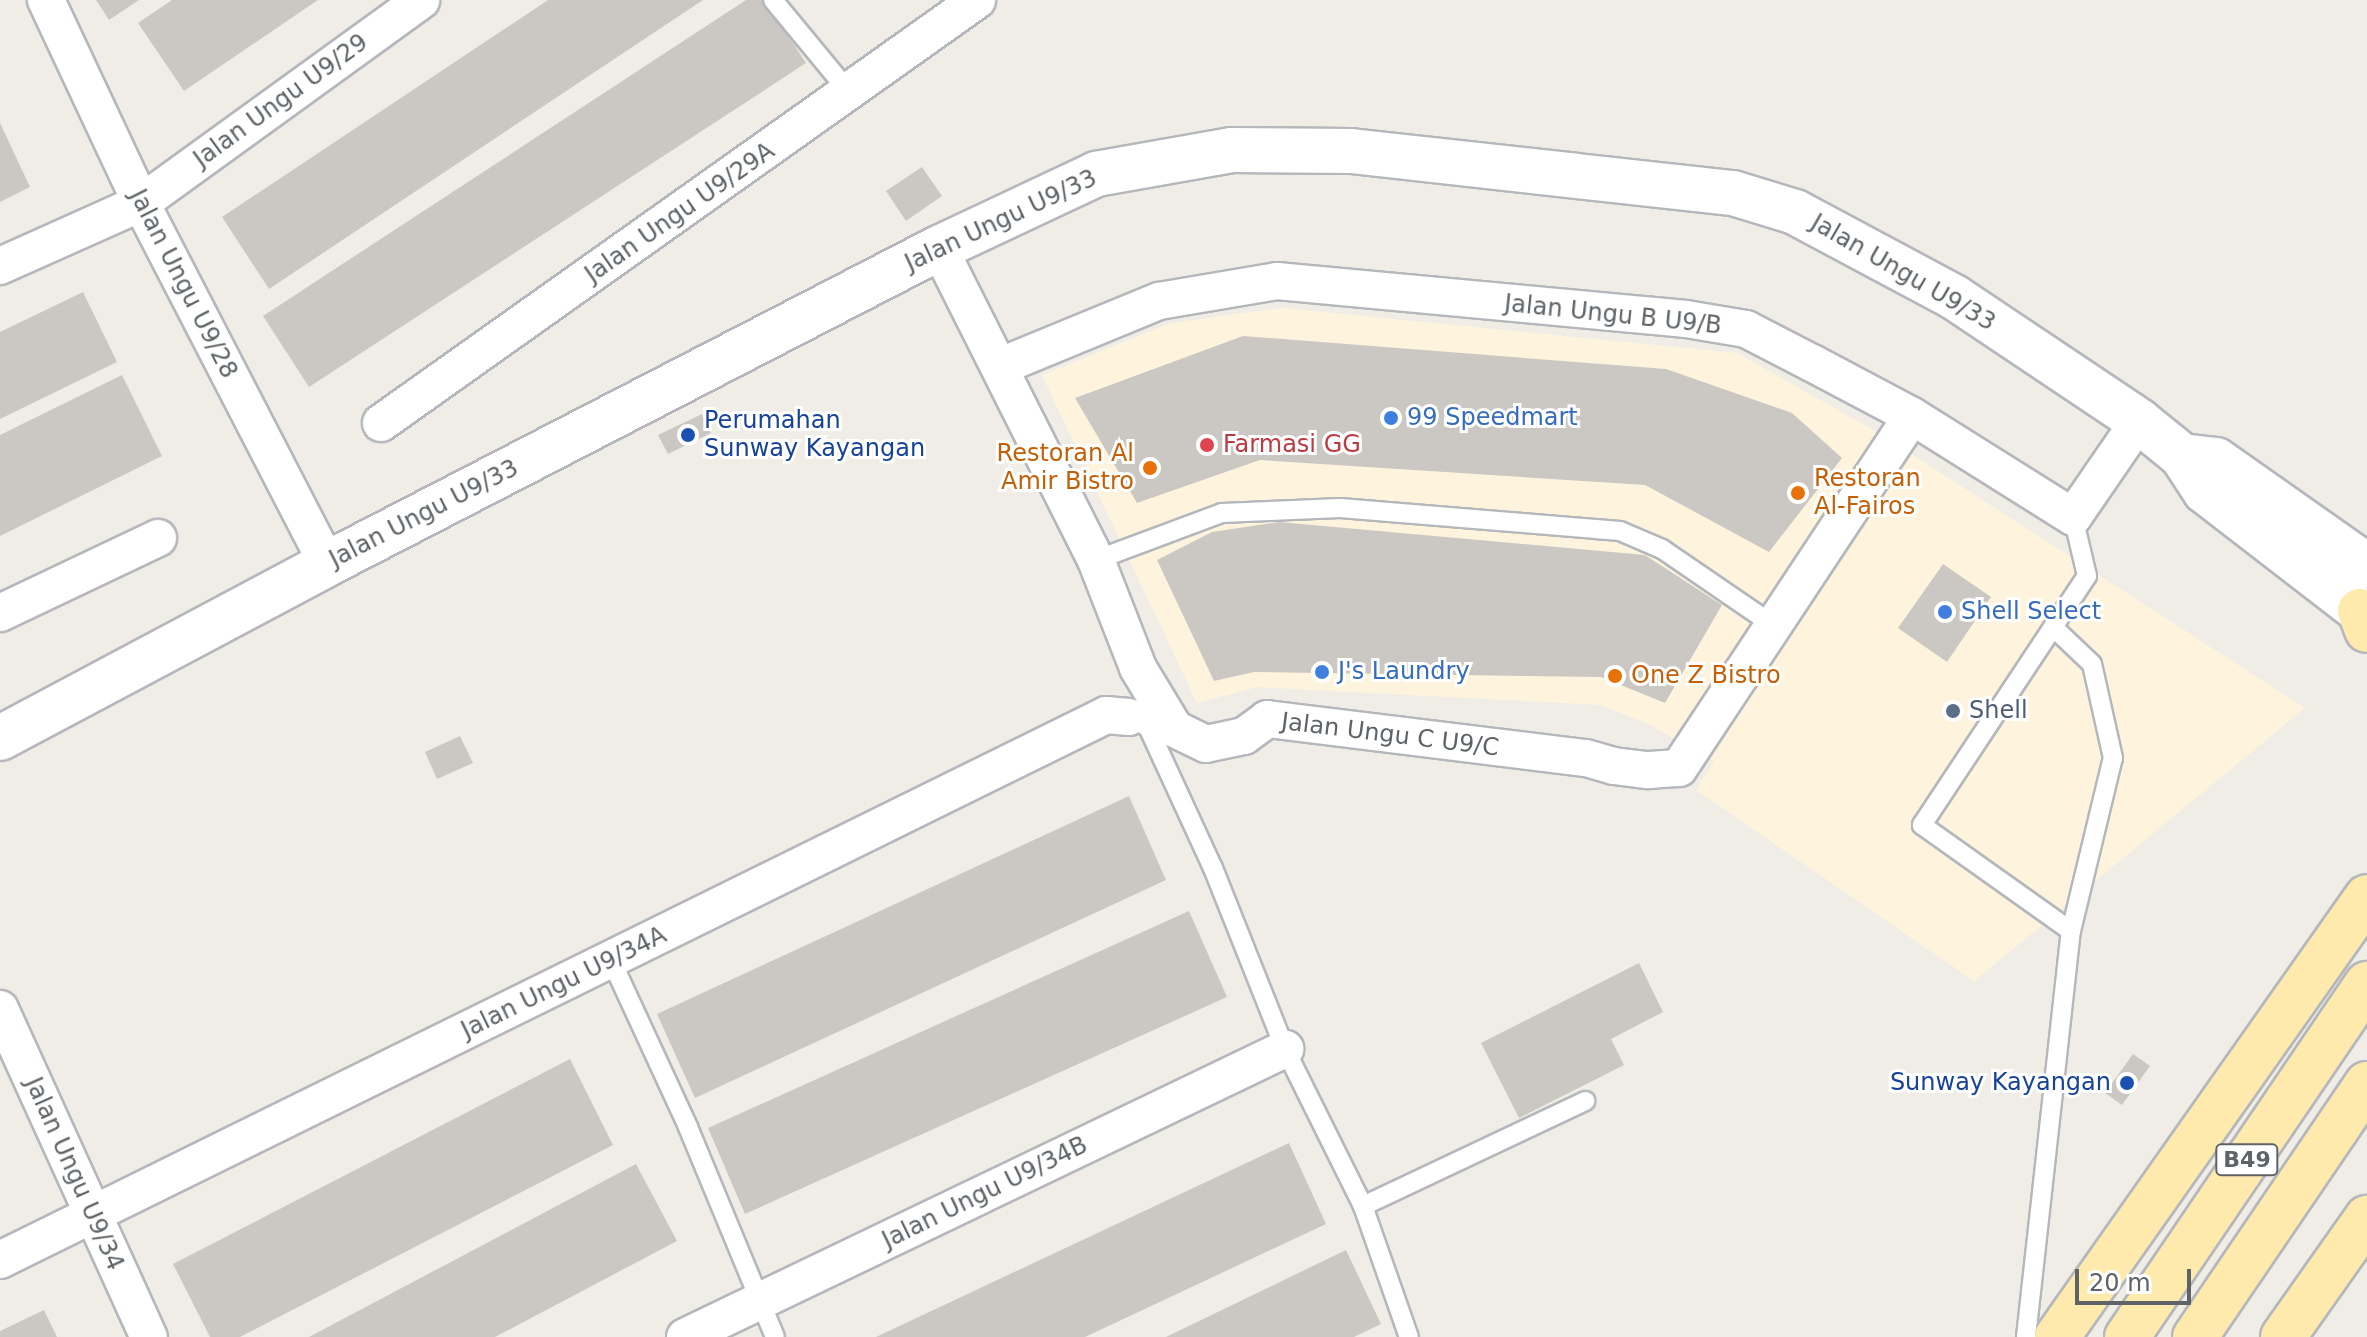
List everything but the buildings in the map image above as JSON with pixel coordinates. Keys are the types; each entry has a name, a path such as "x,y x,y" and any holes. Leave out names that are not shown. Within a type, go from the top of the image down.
{"main road":[{"path":"2057,1337 2367,897"},
{"name":"B49","path":"2127,1337 2367,984"},
{"name":"B49","path":"2195,1337 2367,1084"},
{"path":"2283,1337 2367,1218"}],"street":[{"name":"Jalan Ungu U9/28","path":"46,0 141,203 327,564"},
{"name":"Jalan Ungu U9/29","path":"0,266 141,203 421,0"},
{"name":"Jalan Ungu U9/29A","path":"381,423 977,0"},
{"name":"Jalan Ungu U9/33","path":"0,738 327,564 939,248 1096,174 1232,150 1351,151 1733,193 1795,212 1941,289 2139,421 2182,456 2205,491 2365,619"},
{"name":"Jalan Ungu C U9/C","path":"939,248 1096,560 1138,668 1175,729 1206,744 1244,736 1267,719 1586,758 1626,767 1679,768 1776,627 1912,416"},
{"name":"Jalan Ungu B U9/B","path":"1001,366 1159,301 1277,281 1686,319 1746,329 1912,416 2073,517"},
{"path":"2073,517 2139,421"},
{"name":"Jalan Ungu U9/33","path":"2182,456 2216,460 2367,566"},
{"path":"0,613 158,538"},
{"name":"Jalan Ungu U9/34A","path":"0,1260 1106,715 1129,717"},
{"name":"Jalan Ungu U9/34","path":"0,1009 149,1337"},
{"name":"Jalan Ungu U9/34B","path":"685,1337 1285,1049"}],"lane":[{"path":"773,0 850,93"},
{"path":"1096,560 1222,513 1340,508 1620,531 1662,549 1776,627"},
{"path":"2071,931 1922,825 2087,576 2073,517"},
{"path":"2026,1337 2071,931 2113,758 2092,664 2054,628"},
{"path":"1129,717 1148,727 1213,868 1285,1049 1363,1206 1409,1337"},
{"path":"611,960 688,1127 775,1337"},
{"path":"1363,1206 1585,1101"}],"shaded area":[{"path":"1282,308 1737,353 1877,432 2305,708 1974,981 1696,790 1714,761 1646,723 1601,705 1257,687 1197,703 1042,375 1171,323"}],"place":[{"name":"99 Speedmart","path":"1391,418"},
{"name":"Perumahan Sunway Kayangan","path":"688,435"},
{"name":"Farmasi GG","path":"1207,445"},
{"name":"Restoran Al Amir Bistro","path":"1150,468"},
{"name":"Restoran Al-Fairos","path":"1798,493"},
{"name":"Shell Select","path":"1945,612"},
{"name":"J's Laundry","path":"1322,672"},
{"name":"One Z Bistro","path":"1615,676"},
{"name":"Shell","path":"1953,711"},
{"name":"Sunway Kayangan","path":"2127,1083"}]}
